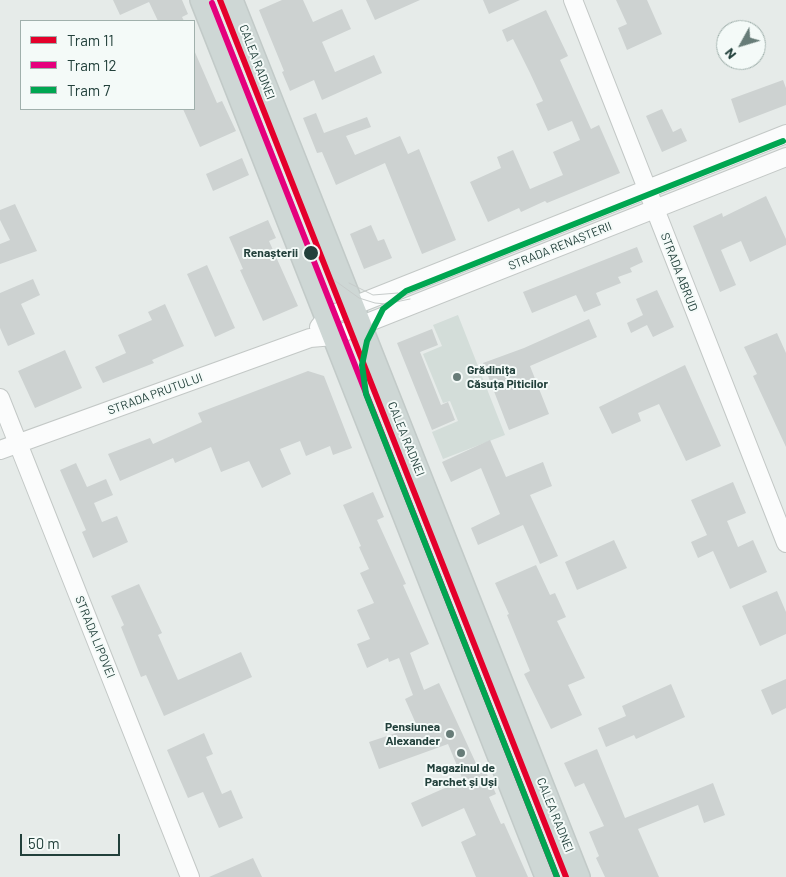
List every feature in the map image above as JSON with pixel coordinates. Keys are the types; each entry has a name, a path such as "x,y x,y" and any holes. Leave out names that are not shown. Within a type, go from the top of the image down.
{"main road":[{"path":"201,0 546,877"},
{"name":"CALEA RADNEI","path":"232,0 579,877"}],"street":[{"name":"STRADA ABRUD","path":"573,0 786,543"},
{"name":"STRADA RENAȘTERII","path":"330,327 353,306 786,134"},
{"name":"STRADA RENAȘTERII","path":"330,327 361,325 786,157"},
{"name":"STRADA PRUTULUI","path":"0,450 310,338 330,327"},
{"name":"STRADA LIPOVEI","path":"0,398 190,877"}],"shaded area":[{"name":"Grădinița Căsuța Piticilor","path":"458,315 505,435 443,459 432,432 458,421 450,401 443,403 423,354 442,346 433,325"}],"building":[{"path":"113,0 182,0 188,14 182,17 184,20 158,20 149,2 120,15"},
{"path":"282,0 303,0 313,22 342,9 351,29 322,42 335,72 374,55 382,73 322,100 314,80 290,91 282,72 284,71 259,10"},
{"path":"366,0 420,0 375,20"},
{"path":"483,0 520,0 489,14"},
{"path":"616,0 647,0 662,34 627,50 618,28 627,24"},
{"path":"546,10 568,56 560,60 591,129 599,125 620,173 547,203 545,201 521,212 519,208 488,222 470,182 501,168 497,157 513,150 530,189 563,175 553,152 580,140 572,121 548,131 536,104 543,101 513,39 507,42 502,30"},
{"path":"195,52 217,103 222,101 236,131 200,147 183,110 195,110"},
{"path":"783,80 786,88 786,105 739,123 731,99"},
{"path":"662,109 673,132 681,128 687,141 662,152 646,116"},
{"path":"316,113 324,133 367,117 371,127 346,136 355,155 400,136 408,154 419,149 456,240 422,254 385,163 336,185 322,152 317,153 303,118"},
{"path":"242,158 249,175 213,191 206,174"},
{"path":"766,196 786,239 786,245 750,262 741,241 721,250 736,285 720,292 693,226 722,213 723,217"},
{"path":"15,204 37,251 0,264 0,244 10,240 0,220 0,210"},
{"path":"268,220 276,238 269,241 298,306 263,321 240,270 243,269 229,237"},
{"path":"371,225 378,241 384,239 392,258 364,269 350,234"},
{"path":"637,247 643,262 630,268 632,272 618,277 621,283 596,293 601,305 584,312 576,295 532,313 523,292"},
{"path":"207,265 235,328 215,337 187,274"},
{"path":"33,279 40,295 21,304 35,334 8,346 0,328 0,293"},
{"path":"657,290 674,327 653,337 647,325 631,333 627,323 643,315 636,299"},
{"path":"165,304 184,346 152,360 154,363 103,383 95,367 126,353 118,335 152,320 148,312"},
{"path":"589,319 597,337 530,366 549,414 509,430 483,363 524,348"},
{"path":"432,329 438,345 420,352 441,405 448,402 455,420 432,430 397,343"},
{"path":"777,333 786,353 786,447 753,376 757,374 744,347"},
{"path":"65,350 82,388 35,408 18,371"},
{"path":"685,365 721,446 686,461 659,404 638,413 641,421 612,434 599,407"},
{"path":"308,371 324,376 352,448 333,455 330,446 306,456 300,441 280,449 291,474 262,488 249,461 221,472 211,447 175,463 173,458 120,481 108,454 150,438 153,444 202,422 198,413"},
{"path":"490,440 506,477 543,462 552,486 530,495 558,556 540,564 523,525 478,545 471,528 500,514 481,468 451,482 442,462"},
{"path":"76,463 87,487 106,479 113,495 94,503 102,522 117,516 128,542 93,558 82,532 86,530 60,470"},
{"path":"733,482 746,513 727,521 738,547 753,540 767,572 730,589 713,551 698,558 691,542 707,535 691,500"},
{"path":"373,492 384,517 377,520 406,584 403,585 429,644 410,653 424,690 439,683 480,772 485,770 496,794 489,797 501,824 504,823 528,877 476,877 461,842 476,835 464,808 422,827 411,803 463,780 448,744 379,769 369,742 417,726 405,699 413,695 399,658 389,662 388,658 367,668 357,644 370,639 357,610 374,603 360,573 369,569 343,505"},
{"path":"614,540 627,568 577,590 565,562"},
{"path":"536,565 550,595 555,593 566,617 557,621 585,678 568,685 582,715 551,729 524,674 530,671 507,615 509,614 495,583"},
{"path":"139,584 162,633 158,635 178,680 241,652 252,677 164,716 146,675 141,677 121,627 124,625 111,596"},
{"path":"777,591 786,612 786,634 760,646 742,606"},
{"path":"786,679 786,708 772,715 761,690"},
{"path":"671,684 685,717 636,739 634,735 606,747 598,728 626,716 622,706"},
{"path":"204,733 213,754 206,757 222,794 231,790 243,818 219,828 203,792 188,798 167,750"},
{"path":"597,749 625,818 713,783 725,815 704,823 698,805 638,829 659,877 605,877 596,858 599,856 589,832 604,826 584,783 575,787 564,763"},
{"path":"253,858 262,877 209,877"}],"tram line":[{"name":"11","path":"220,0 566,877"},
{"name":"12","path":"212,3 557,877"},
{"name":"7","path":"557,877 366,394 362,365 367,341 383,309 406,291 783,141"},
{"path":"364,385 363,347 370,327 386,304 399,295 786,142"},
{"path":"313,252 334,280 359,298 386,304 410,299"},
{"path":"349,283 373,295 398,293"}],"place":[{"name":"Renașterii","path":"311,253"},
{"name":"Grădinița Căsuța Piticilor","path":"457,377"},
{"name":"Pensiunea Alexander","path":"450,734"},
{"name":"Magazinul de Parchet și Uși","path":"461,753"}]}
